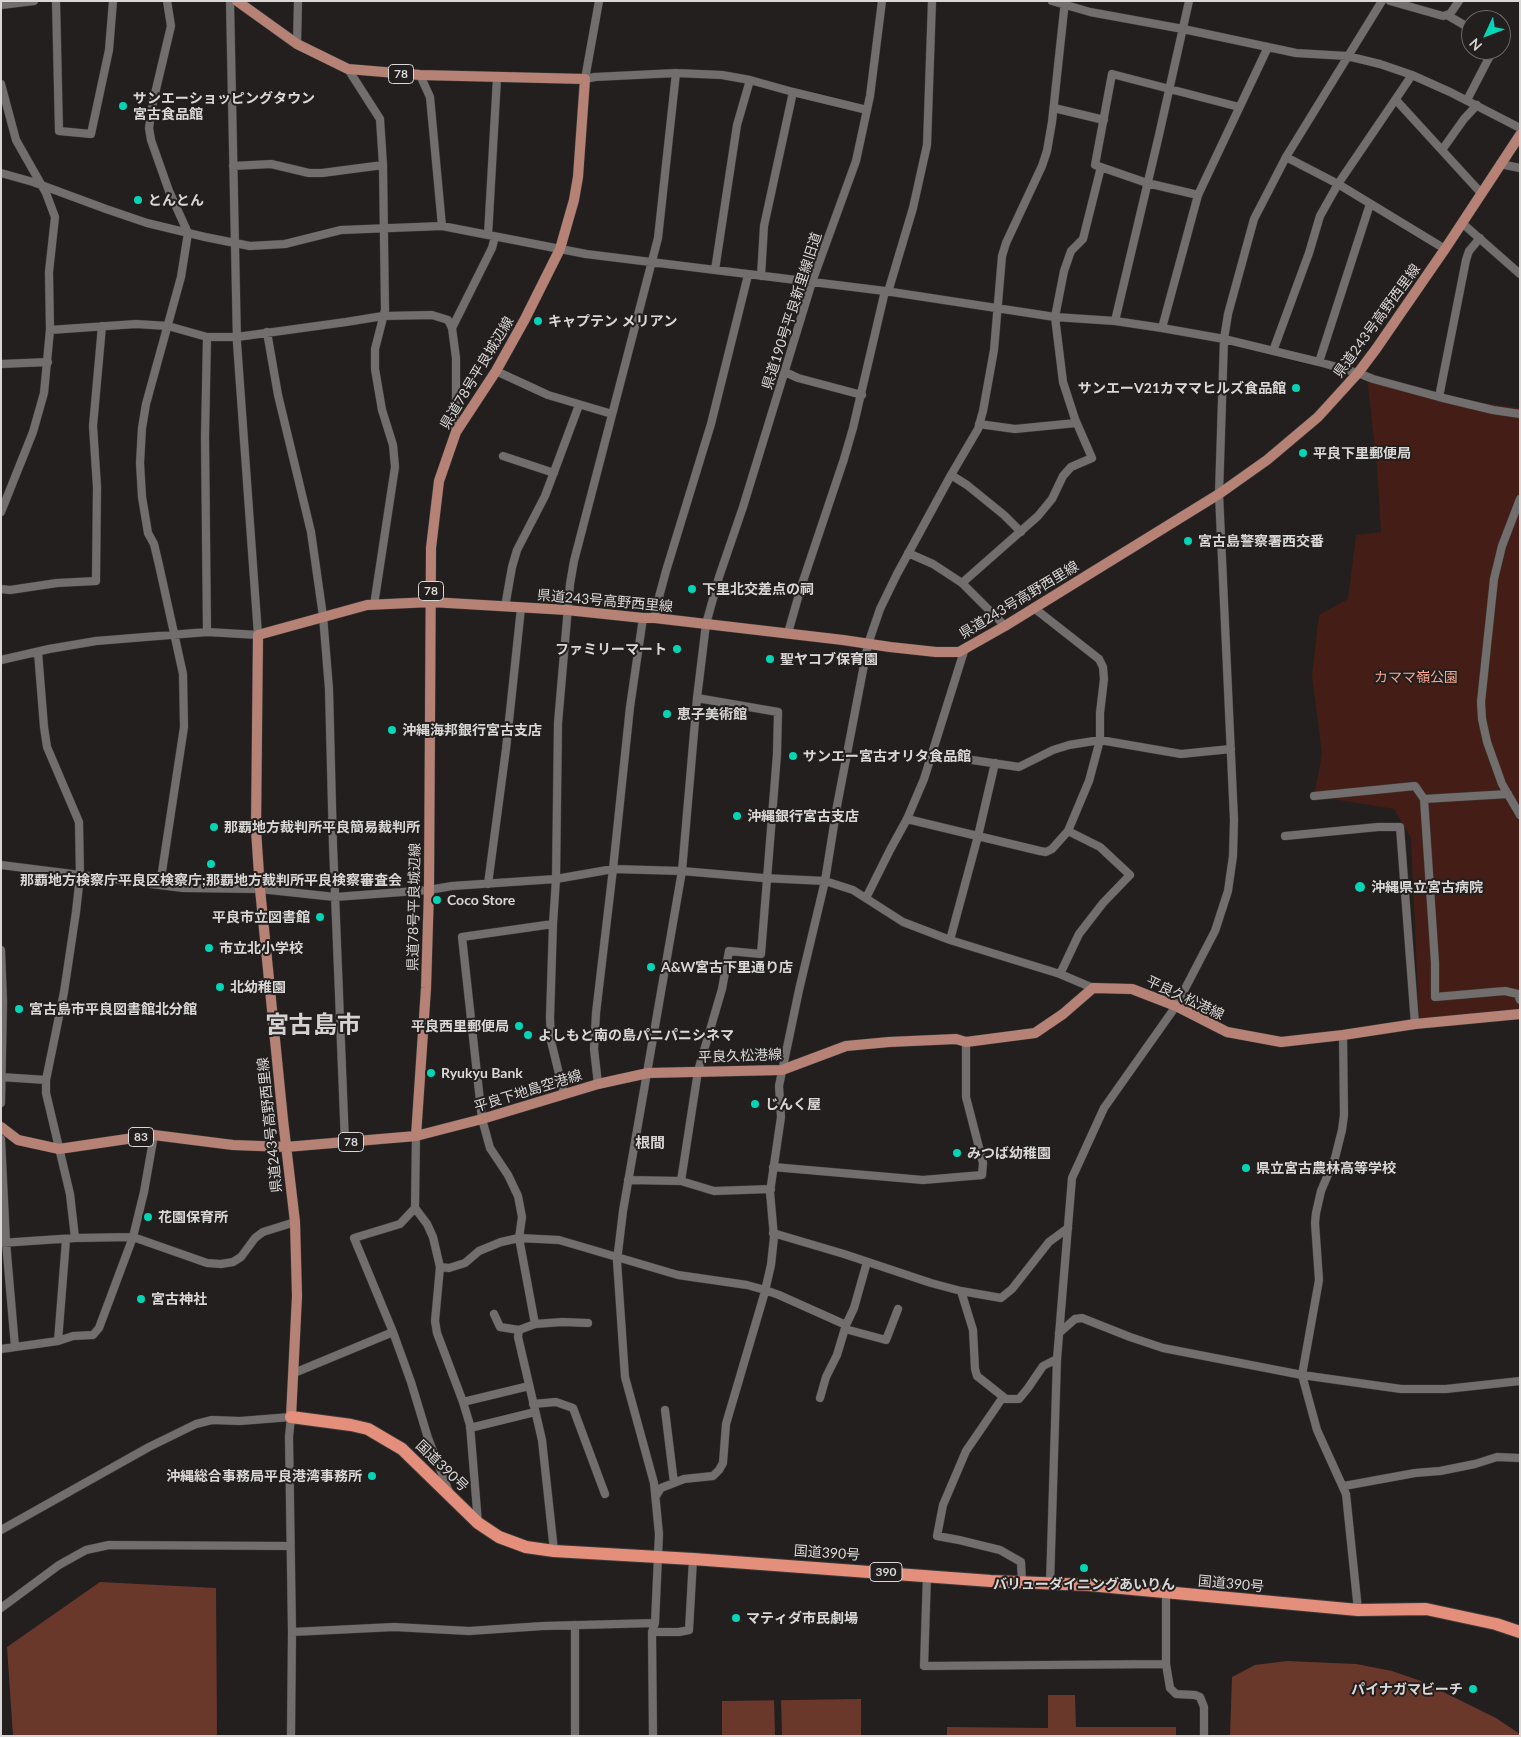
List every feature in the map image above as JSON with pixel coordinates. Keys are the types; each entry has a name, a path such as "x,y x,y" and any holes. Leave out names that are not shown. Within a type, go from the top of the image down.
{"highway":[{"name":"国道390号","path":"291,1417 368,1429 402,1449 478,1523 498,1537 526,1547 554,1551 1089,1585 1358,1610 1426,1609 1496,1624 1520,1632"}],"main road":[{"name":"78","path":"238,1 298,44 348,69 420,75 585,79"},
{"name":"県道78号平良城辺線","path":"416,1136 426,998 429,890 431,548 439,481 456,432 496,371 525,320 560,249 571,214 578,177 585,79"},
{"name":"県道243号高野西里線","path":"291,1417 297,1296 295,1222 260,889 256,830 258,635 324,616 374,605 431,602 567,610 655,618 936,652 959,652 1005,626 1219,494 1267,460 1318,417 1358,373 1445,249 1520,135"},
{"name":"平良久松港線","path":"648,1073 782,1070 846,1046 956,1039 966,1042 1035,1033 1063,1014 1093,988 1132,989 1176,1006 1227,1032 1280,1042 1415,1024 1520,1014"},
{"name":"平良下地島空港線","path":"416,1136 482,1120 598,1084 648,1073"},
{"name":"83","path":"1,1127 18,1140 59,1148 154,1135 233,1145 286,1147"},
{"name":"78","path":"286,1147 416,1136"}],"street":[{"path":"1,6 34,1"},
{"path":"56,1 59,131 91,134 109,50 113,1"},
{"path":"160,885 184,727 183,674 154,544 148,533 142,496 140,463 142,428 146,404 181,277 188,233 167,186 151,140 149,128 153,102 171,26 167,1"},
{"path":"1,660 86,642 207,632 258,635 236,337 230,1"},
{"path":"298,1 298,44"},
{"path":"599,1 585,79 676,73 722,75 750,80 867,110"},
{"name":"県道190号平良新里線旧道","path":"653,1736 652,1632 655,1623 659,1534 654,1483 625,1377 618,1258 628,1180 682,871 697,698 706,624 812,282 856,161 867,110 882,1"},
{"path":"788,634 805,572 844,459 862,394 886,291 913,208 927,145 932,1"},
{"path":"1052,1 1090,12 1296,53 1347,56 1380,64 1412,74 1520,128"},
{"path":"1115,321 1189,1"},
{"path":"1050,1584 1057,1358 1072,1178 1104,1108 1176,1006 1215,931 1228,890 1233,856 1234,820 1219,494 1224,339 1228,314 1254,219 1286,157 1382,1"},
{"path":"1390,1 1443,16 1450,14 1458,1"},
{"path":"656,1496 662,1488 684,1479 713,1476 723,1463 728,1416 766,1290 771,1266 773,1233 771,1189 781,1117 779,1086 825,881 837,806 868,644 880,609 950,475 971,443 983,411 994,350 1002,256 1047,151 1054,108 1064,3"},
{"path":"1447,15 1461,23"},
{"path":"1162,328 1198,195 1268,47"},
{"path":"1467,100 1488,60"},
{"path":"348,69 380,119 385,310 375,349 375,370 382,410 393,445 395,467 374,605"},
{"path":"564,1094 551,1041 550,1018 556,879 558,724 567,610 574,561 652,262 660,219 676,73"},
{"path":"1198,195 1147,183 1096,165 1112,74 1239,107"},
{"path":"1273,352 1309,253 1320,216 1338,184 1412,74"},
{"path":"420,75 430,97 442,226"},
{"path":"452,328 492,248 496,78"},
{"path":"715,270 737,125 750,80"},
{"path":"1,84 16,140 41,185 55,217 49,272 50,330 44,393 39,413 1,512"},
{"path":"760,276 764,226 793,92"},
{"path":"1396,100 1481,193"},
{"path":"1442,150 1464,119 1477,105"},
{"path":"1054,108 1104,120"},
{"path":"1286,157 1338,184 1445,249"},
{"path":"232,166 271,164 309,173 382,165"},
{"path":"1500,164 1520,168"},
{"path":"962,583 1038,516 1052,499 1063,476 1071,467 1092,458 1076,423 1063,382 1055,317 1064,271 1072,250 1082,239 1101,168"},
{"path":"1,173 41,185 125,216 188,233 250,246 277,244 341,230 442,226 586,254 886,291 1055,317 1115,321 1162,328 1224,339 1319,362 1439,397 1493,410 1520,414"},
{"path":"1319,362 1370,204"},
{"path":"1462,223 1520,274"},
{"path":"1439,397 1466,260 1469,251 1480,238"},
{"path":"655,618 666,571 711,424 748,275"},
{"path":"50,330 136,324 168,326 207,337 236,337 383,316 432,315 448,320 452,328 456,358 454,424 456,432"},
{"path":"1,590 56,583 96,581 97,487 93,426 102,326"},
{"path":"268,332 278,395 311,532 324,616 329,690 345,1143"},
{"path":"207,337 205,436 207,632"},
{"path":"1,364 48,362"},
{"path":"496,371 548,395 612,414"},
{"path":"785,372 798,378 862,394"},
{"path":"504,607 517,550 545,496 579,405"},
{"path":"979,424 1015,429 1076,423"},
{"path":"503,456 554,473"},
{"path":"950,475 1004,515 1021,532"},
{"path":"1520,499 1502,546 1494,579 1481,702 1482,719 1487,742 1502,784 1520,815"},
{"path":"908,553 933,564 962,583 1005,626"},
{"path":"488,884 506,749 521,608"},
{"path":"907,819 1046,852 1052,850 1068,831 1089,781 1100,740 1103,667 1099,659 1034,608"},
{"path":"598,1084 594,1049 596,1013 630,707 643,618"},
{"path":"866,898 907,819 932,754 965,648"},
{"path":"38,652 47,747 79,822 80,876 64,992 46,1080 46,1093 70,1194 74,1238"},
{"path":"681,1181 698,1071 722,989 729,951 761,954 777,754 778,712 697,698"},
{"path":"932,754 1019,767 1069,745 1100,740 1181,754 1231,749"},
{"path":"950,940 978,836 995,763"},
{"path":"1314,796 1415,786 1424,799 1433,927 1435,997 1505,991 1518,994 1520,1000"},
{"path":"1424,799 1508,794"},
{"path":"1286,836 1400,827 1415,1024"},
{"path":"1060,974 1080,934 1103,903 1130,875 1100,847 1068,831"},
{"path":"1,865 183,888 260,889 335,897 556,879 613,869 682,871 825,881 853,890 903,922 950,940 1060,974 1093,988"},
{"path":"535,1324 519,1238 522,1217 518,1196 508,1175 490,1148 482,1120 462,938 553,924"},
{"path":"1,950 1,1103"},
{"path":"1343,1035 1344,1115 1335,1158 1321,1191 1316,1213 1319,1280 1302,1376 1317,1430 1346,1494 1358,1610"},
{"path":"773,1167 923,1180 982,1175 983,1162 966,1097 966,1042"},
{"path":"2,1077 46,1080"},
{"path":"1,1349 58,1341 73,1336 93,1335 99,1328 133,1237 144,1192 154,1135"},
{"path":"416,1136 415,1208 427,1224 433,1237 440,1266 435,1322 437,1333 463,1402 470,1428 478,1523"},
{"path":"1,1138 3,1243 15,1347"},
{"path":"628,1180 681,1181 714,1191 771,1189"},
{"path":"415,1208 400,1224 354,1238 393,1332 428,1438 450,1494"},
{"path":"3,1243 74,1238 133,1237 207,1263 221,1264 233,1262 241,1257 255,1238 263,1232 295,1222"},
{"path":"773,1233 931,1283 961,1291 1001,1298 1012,1289 1049,1242 1068,1228"},
{"path":"440,1266 450,1268 465,1263 479,1251 501,1242 519,1238 559,1240 678,1275 747,1285 766,1290 845,1327 886,1340 898,1309"},
{"path":"58,1341 66,1240"},
{"path":"820,1398 826,1377 837,1354 845,1327 854,1308 867,1262"},
{"path":"961,1291 973,1330 977,1376 1006,1399 1019,1399 1043,1366 1057,1358"},
{"path":"494,1314 500,1327 519,1330 535,1324 588,1323"},
{"path":"1059,1333 1075,1318 1082,1318 1163,1348 1302,1376 1402,1389 1446,1389 1520,1381"},
{"path":"519,1330 518,1337 542,1440 554,1551"},
{"path":"294,1373 393,1332"},
{"path":"463,1402 529,1386"},
{"path":"1003,1396 966,1451 943,1505 937,1536 1000,1550 1021,1562 1022,1582"},
{"path":"470,1428 556,1402 573,1408 605,1494"},
{"path":"665,1410 674,1483"},
{"path":"1,1530 149,1447 196,1424 212,1420 240,1421 291,1417 289,1436 292,1632 291,1736"},
{"path":"1344,1486 1475,1464 1498,1457 1520,1458"},
{"path":"1,1608 59,1565 86,1550 109,1545 290,1546"},
{"path":"652,1632 690,1630 693,1559"},
{"path":"926,1575 924,1666 1166,1664"},
{"path":"1166,1593 1166,1664 1170,1688 1176,1694 1195,1694 1202,1701 1204,1736"},
{"path":"292,1632 394,1627 470,1631 655,1623"},
{"path":"575,1736 576,1625"}],"green space":[{"name":"カママ嶺公園","path":"1367,377 1439,397 1520,408 1520,1014 1419,1018 1411,838 1394,809 1314,796 1322,754 1312,675 1319,615 1348,599 1356,535 1381,532 1377,467"}],"shaded area":[{"path":"100,1582 216,1588 217,1736 13,1736 7,1647"},
{"path":"1287,1661 1356,1664 1392,1671 1421,1681 1496,1718 1520,1734 1520,1736 1230,1736 1232,1677 1255,1665"},
{"path":"1048,1695 1075,1695 1076,1727 1176,1727 1176,1736 947,1736 947,1727 1048,1728"},
{"path":"861,1699 861,1736 722,1736 722,1701"}],"pier":[{"path":"774,1698 781,1698 782,1736 775,1736"}],"place":[{"name":"サンエーショッピングタウン 宮古食品館","path":"123,106"},
{"name":"とんとん","path":"138,200"},
{"name":"キャプテン メリアン","path":"538,321"},
{"name":"サンエーV21カママヒルズ食品館","path":"1296,388"},
{"name":"平良下里郵便局","path":"1303,453"},
{"name":"宮古島警察署西交番","path":"1188,541"},
{"name":"下里北交差点の祠","path":"692,589"},
{"name":"ファミリーマート","path":"677,649"},
{"name":"聖ヤコブ保育園","path":"770,659"},
{"name":"恵子美術館","path":"667,714"},
{"name":"沖縄海邦銀行宮古支店","path":"392,730"},
{"name":"サンエー宮古オリタ食品館","path":"793,756"},
{"name":"沖縄銀行宮古支店","path":"737,816"},
{"name":"那覇地方裁判所平良簡易裁判所","path":"214,827"},
{"name":"那覇地方検察庁平良区検察庁;那覇地方裁判所平良検察審査会","path":"211,864"},
{"name":"沖縄県立宮古病院","path":"1360,887"},
{"name":"Coco Store","path":"437,900"},
{"name":"平良市立図書館","path":"320,917"},
{"name":"市立北小学校","path":"209,948"},
{"name":"A&W宮古下里通り店","path":"651,967"},
{"name":"北幼稚園","path":"220,987"},
{"name":"宮古島市平良図書館北分館","path":"19,1009"},
{"name":"平良西里郵便局","path":"519,1026"},
{"name":"よしもと南の島パニパニシネマ","path":"528,1035"},
{"name":"Ryukyu Bank","path":"431,1073"},
{"name":"じんく屋","path":"755,1104"},
{"name":"みつば幼稚園","path":"957,1153"},
{"name":"県立宮古農林高等学校","path":"1246,1168"},
{"name":"花園保育所","path":"148,1217"},
{"name":"宮古神社","path":"141,1299"},
{"name":"沖縄総合事務局平良港湾事務所","path":"372,1476"},
{"name":"バリューダイニングあいりん","path":"1084,1568"},
{"name":"マティダ市民劇場","path":"736,1618"},
{"name":"パイナガマビーチ","path":"1473,1689"}],"district":[{"name":"宮古島市","path":"313,1025"},
{"name":"根間","path":"650,1143"}]}
